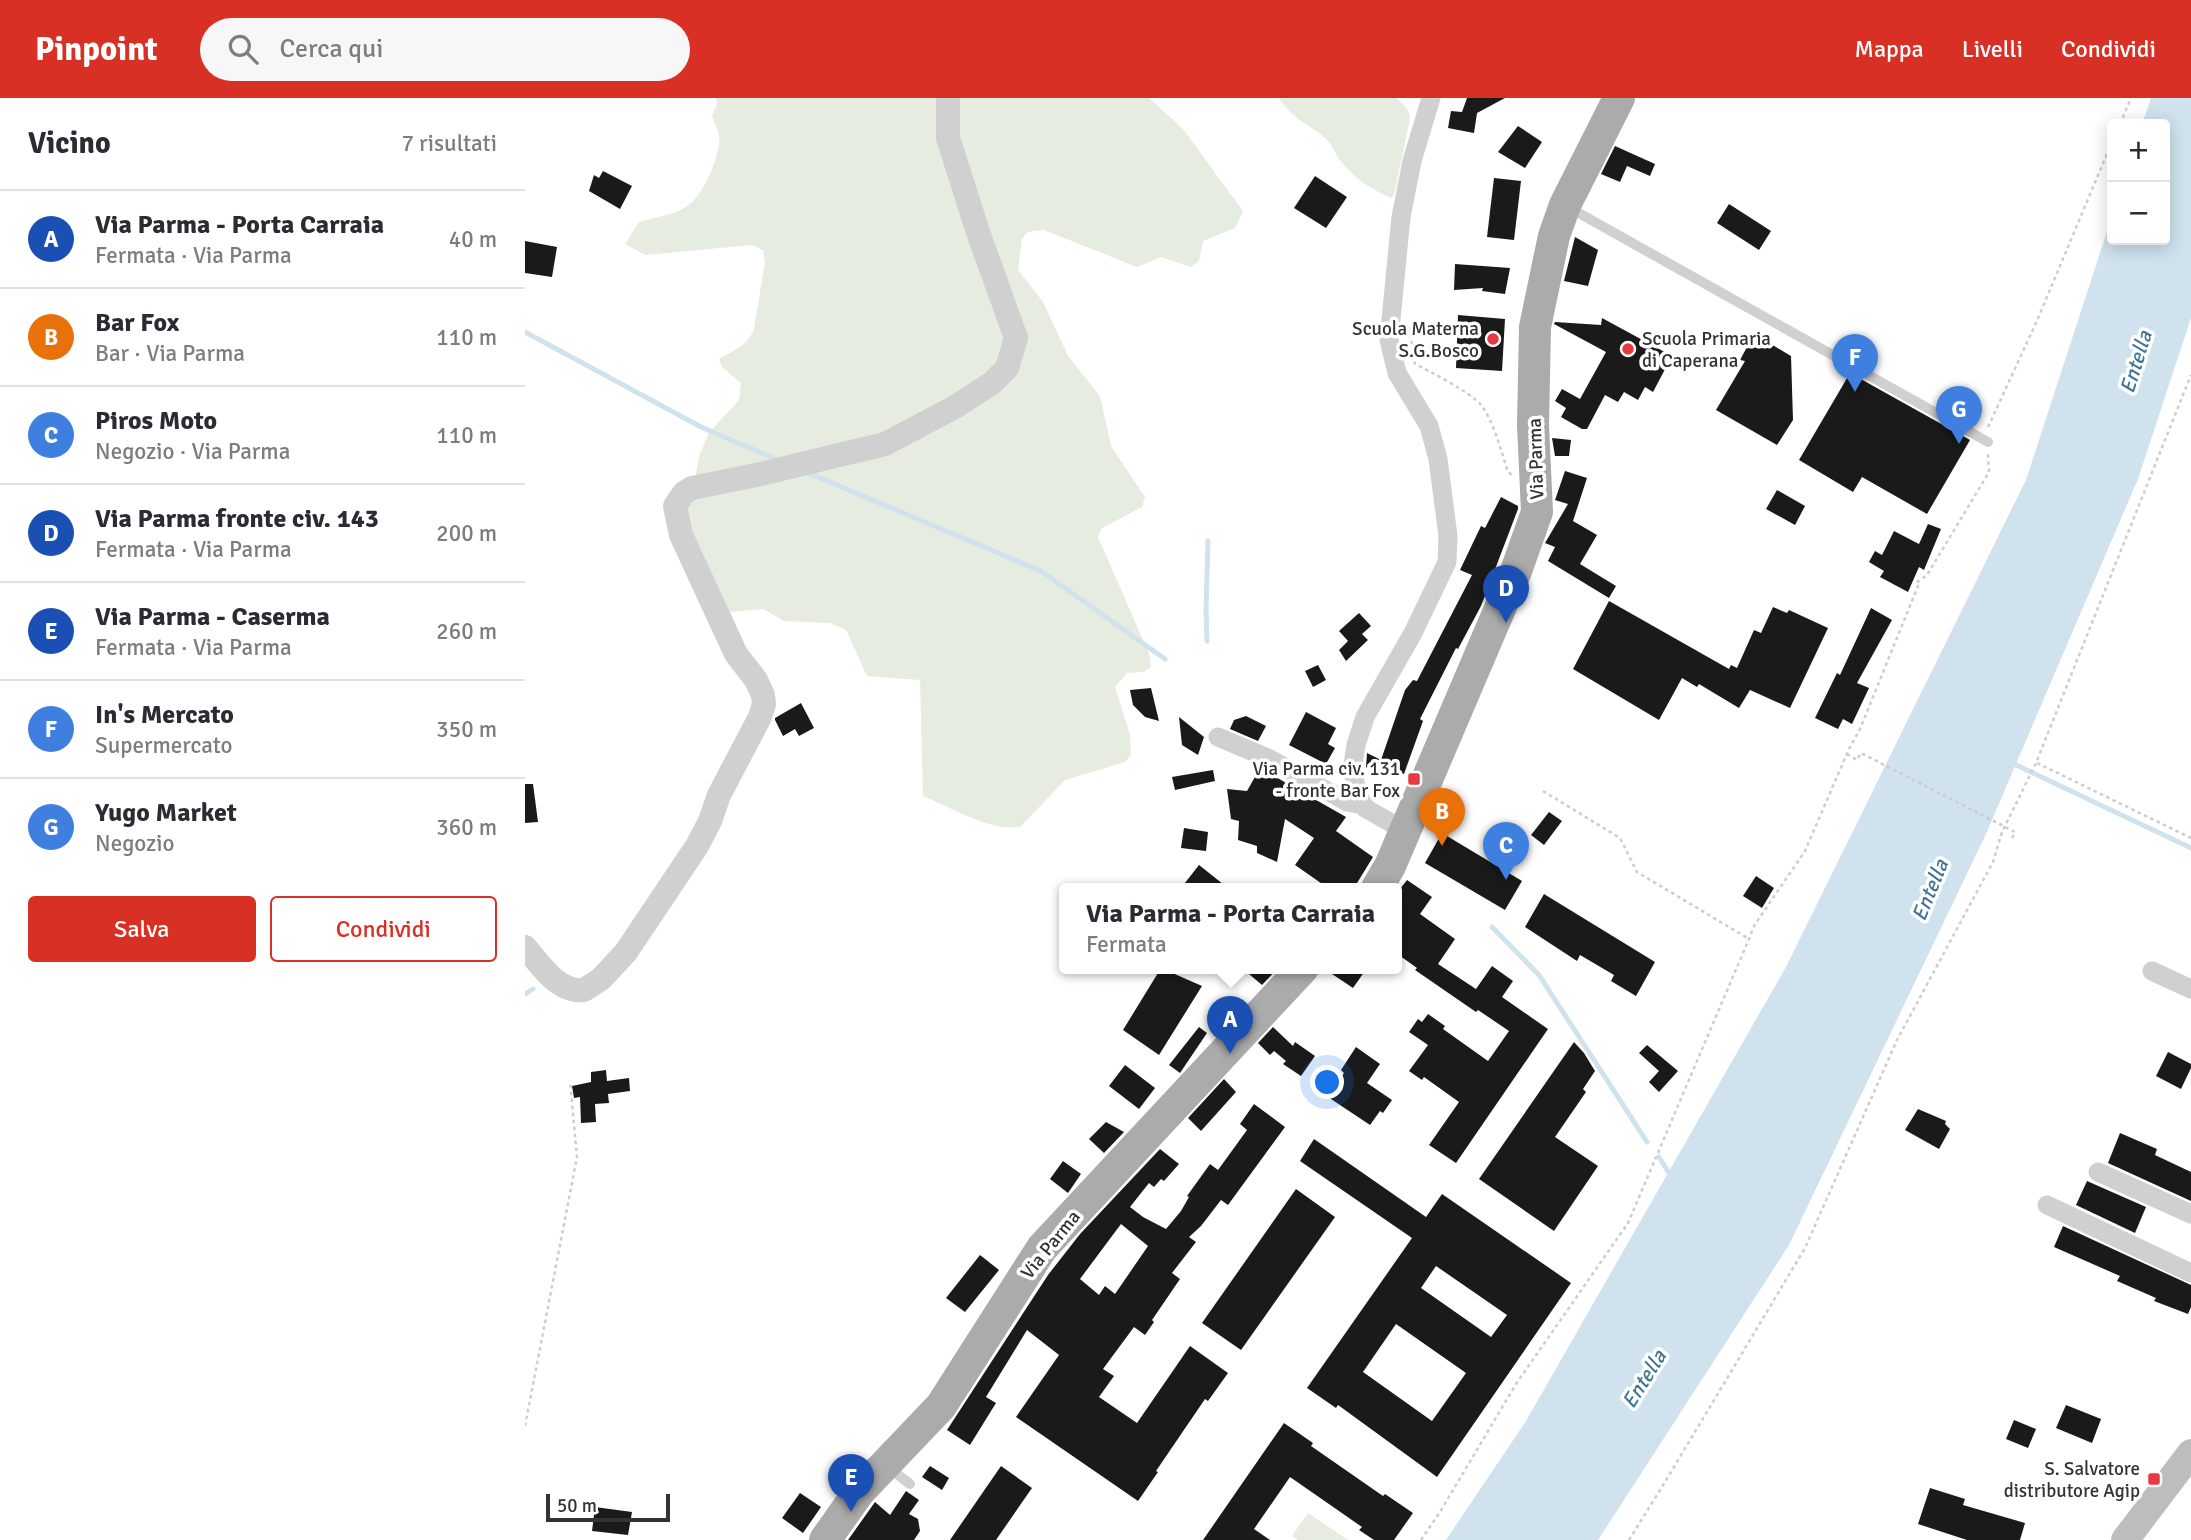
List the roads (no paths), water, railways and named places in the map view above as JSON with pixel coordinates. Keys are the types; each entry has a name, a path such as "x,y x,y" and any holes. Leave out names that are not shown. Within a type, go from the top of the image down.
{"main road":[{"name":"Via Parma","path":"1380,883 1390,866 1516,571 1537,512 1535,327 1554,236 1565,205 1619,98"},
{"name":"Via Parma","path":"825,1540 859,1492 898,1475 1042,1248 1297,974"},
{"path":"2125,1540 2191,1453"}],"street":[{"path":"525,947 566,989 584,990 601,979 626,952 697,846 719,795 760,717 764,704 757,680 736,654 681,535 675,506 684,493 692,488 885,444 955,407 992,383 1007,368 1016,338 948,138 948,98"},
{"path":"1363,805 1356,791 1353,764 1365,717 1413,633 1447,562 1448,536 1438,458 1429,426 1397,373 1389,340 1401,217 1412,161 1431,98"},
{"path":"1218,737 1270,759 1347,802 1363,805 1405,831"},
{"path":"2152,971 2191,989"},
{"path":"2098,1171 2191,1214"},
{"path":"2047,1205 2191,1273"}],"lane":[{"path":"1565,205 1987,442"}],"water":[{"name":"Entella","path":"2151,98 2191,98 2191,318 2138,479 1986,834 1789,1245 1598,1540 1446,1540 1526,1421 1786,967 2026,480 2107,231 2107,245 2170,245 2170,119 2144,119"}],"waterway":[{"path":"525,332 701,427 778,460"},
{"path":"806,472 1041,571 1165,659"},
{"path":"1207,641 1208,541"},
{"path":"2010,762 2191,848"},
{"path":"1492,927 1539,975 1647,1142"},
{"path":"525,994 533,989"},
{"path":"1659,1157 1672,1178"}],"place":[{"name":"Scuola Materna S.G.Bosco","path":"1493,339"},
{"name":"Scuola Primaria di Caperana","path":"1628,349"},
{"name":"In's Mercato","path":"1855,392"},
{"name":"Yugo Market","path":"1959,444"},
{"name":"Via Parma fronte civ. 143","path":"1506,623"},
{"name":"Via Parma civ. 131 - fronte Bar Fox","path":"1414,779"},
{"name":"Bar Fox","path":"1442,846"},
{"name":"Piros Moto","path":"1506,880"},
{"name":"Via Parma - Porta Carraia","path":"1230,1054"},
{"name":"S. Salvatore distributore Agip","path":"2154,1479"},
{"name":"Via Parma - Caserma","path":"851,1512"}]}
